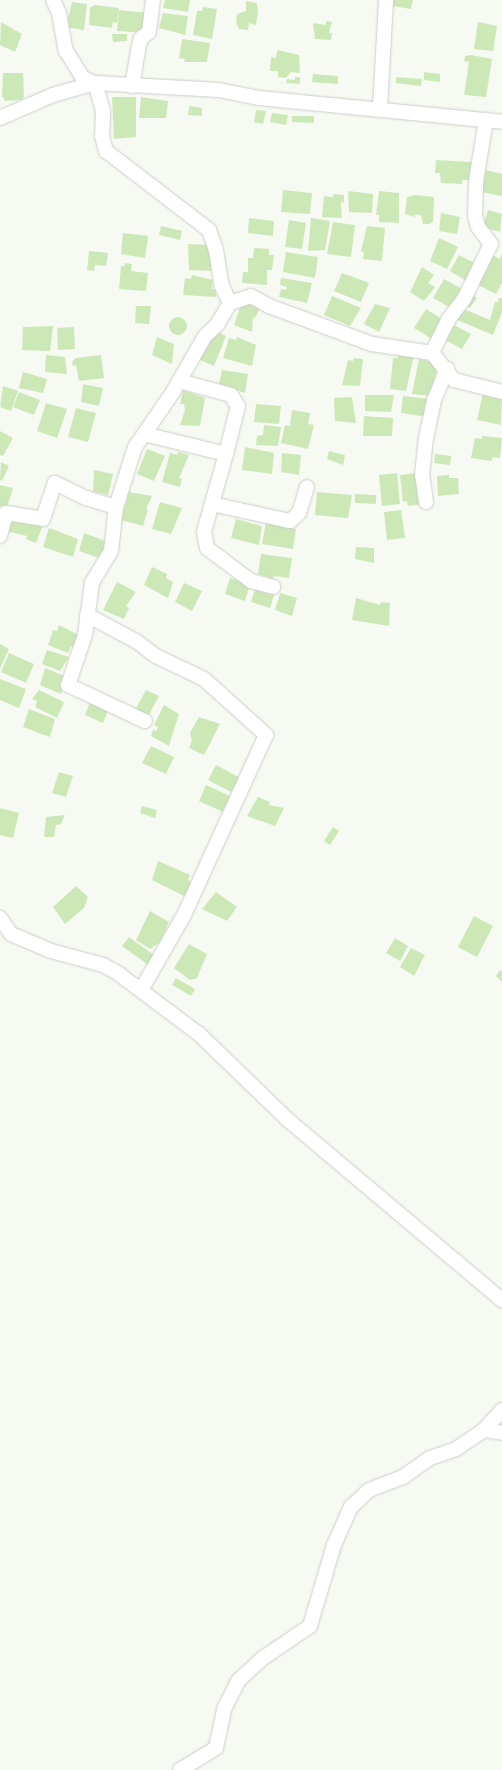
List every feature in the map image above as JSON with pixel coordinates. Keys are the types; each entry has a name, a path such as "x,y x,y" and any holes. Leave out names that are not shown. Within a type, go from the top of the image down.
{"street":[{"path":"53,0 59,13 66,51 83,78 95,83 220,90 258,98 380,108 502,122"},
{"path":"132,86 139,45 141,38 149,32 154,0"},
{"path":"380,108 386,0"},
{"path":"0,118 53,96 95,83"},
{"path":"95,83 103,111 102,136 106,151 209,230 216,250 222,286 230,302"},
{"path":"432,353 448,320 464,299 497,246 478,227 475,216 476,181 486,120"},
{"path":"146,722 68,685 85,635 92,583 111,551 116,507 135,447 179,382 205,336 217,325 230,302 251,296 269,306 372,344 432,353 447,369 454,380 502,392"},
{"path":"426,502 422,475 426,438 434,400 447,369"},
{"path":"179,382 231,396 238,406 204,532 207,548 251,581 273,587"},
{"path":"144,434 226,454"},
{"path":"0,536 6,513 43,519 55,483 86,498 116,507"},
{"path":"212,504 290,521 299,514 307,487"},
{"path":"87,615 136,641 156,656 204,679 266,735 184,915 141,990"},
{"path":"0,918 12,934 51,951 104,965 141,990 199,1034 288,1120 502,1300"},
{"path":"180,1770 216,1748 224,1709 238,1681 263,1658 310,1626 334,1545 351,1507 369,1490 403,1477 430,1458 456,1449 484,1430 502,1410"},
{"path":"484,1430 502,1433"}],"building":[{"path":"165,0 190,0 188,12 163,8"},
{"path":"393,0 413,0 411,9 392,6"},
{"path":"246,1 257,3 258,11 256,25 249,23 248,30 239,29 236,22 237,14 246,11"},
{"path":"72,2 87,4 84,30 66,27"},
{"path":"94,5 119,8 117,23 113,22 112,28 89,25 90,8"},
{"path":"203,7 217,9 212,39 193,35 197,11 202,11"},
{"path":"119,10 148,13 147,33 117,31"},
{"path":"163,13 188,16 185,35 159,28"},
{"path":"326,21 332,22 329,33 332,33 331,40 315,39 313,23 326,25"},
{"path":"1,22 22,34 15,52 0,45"},
{"path":"478,22 497,26 493,51 474,49"},
{"path":"112,34 127,34 127,41 113,42"},
{"path":"182,39 210,43 207,62 184,62 185,59 179,58"},
{"path":"277,50 299,55 300,73 291,72 286,78 278,77 278,71 270,71 271,57 276,58"},
{"path":"471,55 492,59 486,97 464,95 469,62 464,61 465,56"},
{"path":"424,72 440,74 440,82 424,80"},
{"path":"3,73 23,73 24,97 22,100 5,101 2,96"},
{"path":"313,74 338,76 338,84 312,82"},
{"path":"295,77 300,77 300,84 286,83 287,79 295,80"},
{"path":"396,77 422,79 421,86 396,83"},
{"path":"112,97 136,97 136,137 114,139"},
{"path":"141,97 168,101 166,118 139,118"},
{"path":"189,106 202,108 202,116 188,115"},
{"path":"256,110 266,111 263,124 254,122"},
{"path":"272,113 288,115 286,125 270,122"},
{"path":"292,116 314,116 314,123 292,122"},
{"path":"436,160 471,162 470,180 462,180 462,184 441,183 440,173 435,173"},
{"path":"486,170 502,174 502,196 481,192"},
{"path":"283,190 312,193 310,214 281,212"},
{"path":"348,191 373,194 372,213 349,212"},
{"path":"379,191 399,193 399,223 379,222 379,215 376,215"},
{"path":"333,194 344,195 344,203 341,202 342,218 322,217 324,196 333,197"},
{"path":"415,195 434,197 433,222 423,224 421,215 415,214 415,217 405,214 407,197"},
{"path":"488,210 502,214 500,232 483,227"},
{"path":"441,213 460,217 457,234 439,231"},
{"path":"249,218 274,221 273,236 248,233"},
{"path":"311,218 330,221 325,250 308,251"},
{"path":"289,220 306,223 302,249 285,247"},
{"path":"333,222 355,225 351,257 327,254"},
{"path":"161,226 182,231 180,240 159,235"},
{"path":"367,226 385,228 382,261 363,259 364,252 361,251"},
{"path":"123,233 148,236 145,258 121,254"},
{"path":"439,238 458,247 447,269 430,261"},
{"path":"188,244 212,245 211,271 189,270"},
{"path":"254,248 269,249 269,255 274,255 272,270 267,270 267,285 242,283 243,272 248,272 248,258 253,258"},
{"path":"89,251 108,253 106,266 95,265 94,271 87,270"},
{"path":"286,252 318,257 315,278 283,272"},
{"path":"502,253 502,283 496,294 476,284 492,255 500,259"},
{"path":"459,255 478,265 468,282 450,271"},
{"path":"125,263 132,264 131,271 148,273 146,291 119,289 121,266 125,266"},
{"path":"422,267 434,275 428,283 435,287 424,301 410,292"},
{"path":"342,273 369,283 361,302 334,291"},
{"path":"192,275 213,280 212,289 216,290 216,297 183,295 185,278 191,279"},
{"path":"281,278 312,283 307,303 279,297 281,289 286,290 287,287 280,285"},
{"path":"444,279 462,289 451,308 433,298"},
{"path":"471,295 477,298 470,308 466,305"},
{"path":"332,296 361,308 350,326 324,315"},
{"path":"499,298 502,298 502,312 493,335 457,320 464,309 490,320 495,302 498,302"},
{"path":"242,302 260,308 255,318 253,317 252,332 234,325"},
{"path":"375,304 390,308 379,332 364,324"},
{"path":"136,306 151,306 149,324 135,323"},
{"path":"426,309 444,320 432,339 414,328"},
{"path":"178,317 184,320 187,326 184,332 178,335 172,332 169,326 172,320"},
{"path":"454,325 471,334 462,349 445,340"},
{"path":"53,326 50,351 22,350 23,327"},
{"path":"74,327 75,349 58,350 57,328"},
{"path":"218,332 226,336 214,366 198,359 208,337"},
{"path":"157,337 174,344 172,364 152,355"},
{"path":"237,337 256,345 252,366 223,358 229,338 236,340"},
{"path":"398,354 414,355 406,391 390,389 393,358 398,358"},
{"path":"46,355 65,357 67,374 45,372"},
{"path":"101,355 104,378 79,381 76,365 73,366 72,362 76,358"},
{"path":"354,358 363,359 360,386 342,385 348,360 353,361"},
{"path":"419,359 438,363 431,396 412,394"},
{"path":"222,370 248,374 245,393 219,384"},
{"path":"23,372 47,379 43,393 19,388"},
{"path":"83,384 103,388 99,406 81,402"},
{"path":"3,386 18,391 11,411 0,407"},
{"path":"183,390 205,398 200,426 180,425 185,410 184,404 180,404"},
{"path":"19,392 40,400 34,415 13,407"},
{"path":"483,393 502,396 501,425 477,420"},
{"path":"365,395 394,395 391,412 365,411"},
{"path":"403,396 430,399 428,417 401,413"},
{"path":"352,397 356,423 335,421 334,398"},
{"path":"46,403 67,409 57,438 37,431"},
{"path":"256,404 281,406 279,424 254,422"},
{"path":"76,408 96,413 88,442 68,437"},
{"path":"292,410 310,413 308,424 314,425 308,449 281,443 285,425 290,426"},
{"path":"364,416 393,418 392,436 363,436"},
{"path":"264,425 281,427 278,446 256,445 257,436 263,435"},
{"path":"0,431 13,438 3,456 0,455"},
{"path":"482,436 502,438 500,458 492,457 492,461 471,458 475,438 482,439"},
{"path":"245,447 274,453 272,474 242,470"},
{"path":"147,449 165,456 154,481 137,474"},
{"path":"329,451 345,455 343,465 327,459"},
{"path":"178,452 189,455 179,478 182,479 180,487 162,482 170,453 177,455"},
{"path":"282,453 301,455 299,475 281,472"},
{"path":"435,454 451,456 450,465 434,463"},
{"path":"1,462 9,466 2,481 0,480"},
{"path":"94,470 113,474 108,495 93,491"},
{"path":"397,473 400,504 382,506 379,475"},
{"path":"418,473 422,504 408,506 407,501 403,502 400,475"},
{"path":"449,475 449,478 458,478 459,494 438,496 437,476"},
{"path":"0,485 13,488 7,507 0,506"},
{"path":"129,492 152,496 146,509 148,509 143,526 121,520"},
{"path":"317,492 352,495 348,518 315,515"},
{"path":"355,494 376,495 376,504 355,503"},
{"path":"160,502 182,508 171,534 152,529"},
{"path":"401,510 405,538 387,540 384,512"},
{"path":"11,515 43,525 36,543 26,539 27,536 6,531"},
{"path":"236,519 262,526 259,545 231,538"},
{"path":"266,522 296,529 293,549 262,544"},
{"path":"49,528 78,539 73,557 43,547"},
{"path":"84,533 108,542 102,559 79,551"},
{"path":"356,547 374,548 374,563 355,559"},
{"path":"261,554 292,558 289,578 274,576 273,579 258,574"},
{"path":"152,567 167,574 166,578 173,582 168,598 144,585"},
{"path":"230,578 250,584 245,601 225,594"},
{"path":"117,582 136,592 126,606 129,608 124,619 103,610"},
{"path":"184,583 202,591 192,611 175,602"},
{"path":"256,586 275,592 270,608 251,602"},
{"path":"280,593 297,598 292,616 275,610"},
{"path":"356,598 380,605 381,602 390,603 389,626 352,620"},
{"path":"59,625 82,637 77,649 71,646 68,653 48,645 53,630 57,631"},
{"path":"0,644 9,649 0,669"},
{"path":"47,650 69,657 60,671 42,664"},
{"path":"9,653 34,664 26,683 1,672"},
{"path":"45,668 67,677 61,694 40,685"},
{"path":"0,679 26,689 19,708 0,700"},
{"path":"39,690 64,702 57,718 35,707 37,701 32,699"},
{"path":"146,690 159,696 149,715 145,713 143,716 134,712"},
{"path":"92,697 108,711 103,723 85,715"},
{"path":"164,705 179,714 169,746 151,736 153,730 156,731 158,727 154,725"},
{"path":"29,709 55,719 50,737 23,727"},
{"path":"199,717 220,724 204,755 189,748 192,741 190,733"},
{"path":"151,746 174,757 166,774 142,763"},
{"path":"216,765 239,777 231,792 208,780"},
{"path":"59,772 73,776 66,797 52,793"},
{"path":"206,785 230,796 223,812 199,801"},
{"path":"258,797 270,802 269,805 284,808 275,826 247,816"},
{"path":"142,806 157,810 155,818 140,813"},
{"path":"0,808 19,813 13,838 0,835"},
{"path":"65,815 61,824 56,825 54,837 44,837 46,817"},
{"path":"333,827 339,831 330,845 324,841"},
{"path":"158,861 190,875 188,880 192,882 184,896 152,880"},
{"path":"76,886 88,897 84,908 65,924 53,907"},
{"path":"216,892 237,907 227,921 202,909"},
{"path":"150,911 169,922 160,942 150,949 136,940"},
{"path":"474,916 493,926 477,957 458,947"},
{"path":"129,937 158,958 151,967 122,946"},
{"path":"395,938 408,946 400,961 386,953"},
{"path":"189,944 207,954 197,978 190,980 174,968"},
{"path":"411,948 425,955 414,976 400,967"},
{"path":"500,970 502,971 502,982 496,976"},
{"path":"176,978 195,989 191,996 172,985"}]}
